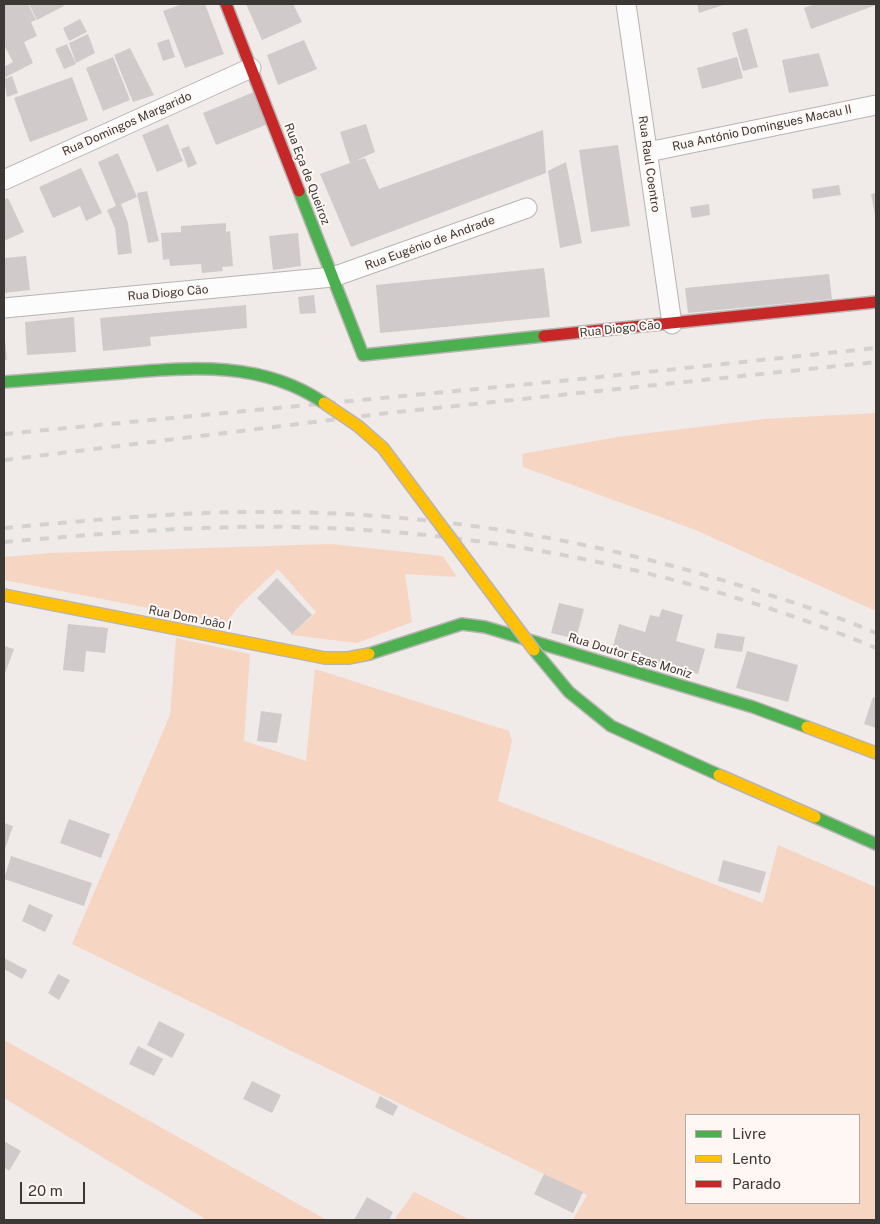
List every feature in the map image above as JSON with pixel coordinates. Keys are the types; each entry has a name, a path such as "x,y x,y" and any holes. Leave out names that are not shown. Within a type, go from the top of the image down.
{"street":[{"name":"Rua Eça de Queiroz","path":"226,4 364,354"},
{"name":"Rua Raul Coentro","path":"626,4 672,324"},
{"name":"Rua Domingos Margarido","path":"4,180 251,68"},
{"name":"Rua António Domingues Macau II","path":"648,152 876,105"},
{"name":"Rua Eugénio de Andrade","path":"333,278 527,208"},
{"name":"Rua Diogo Cão","path":"4,308 333,278"},
{"name":"Rua Diogo Cão","path":"364,354 876,302"},
{"path":"4,382 204,368 258,374 305,390 358,426 383,448 554,676 574,699 593,715 620,732 876,844"},
{"name":"Rua Dom João I","path":"4,595 325,658 348,658 372,653"},
{"name":"Rua Doutor Egas Moniz","path":"372,653 462,624 485,627 753,707 876,753"}],"shaded area":[{"path":"876,413 876,611 693,529 523,467 522,454 617,437 764,419"},
{"path":"331,544 443,556 457,577 405,574 412,622 357,643 291,635 316,612 278,569 239,606 226,623 4,580 4,557 51,553"},
{"path":"176,638 250,654 244,741 306,761 315,669 509,731 512,741 498,801 763,903 778,845 876,887 876,1220 573,1220 587,1195 72,944 170,715"},
{"path":"4,1040 327,1220 207,1220 4,1098"},
{"path":"414,1192 470,1220 394,1220"}],"building":[{"path":"4,4 28,4 36,20 31,22 37,36 24,42 33,63 4,78 4,67 13,62 4,45"},
{"path":"29,4 63,4 64,6 37,20"},
{"path":"183,4 205,4 224,54 185,68 163,11"},
{"path":"246,4 293,4 302,22 262,40"},
{"path":"697,4 726,4 699,13"},
{"path":"815,4 876,5 811,29 804,8"},
{"path":"80,19 87,32 69,41 63,28"},
{"path":"747,28 758,67 743,71 732,33"},
{"path":"88,34 95,53 76,63 69,43"},
{"path":"169,39 175,57 163,61 157,43"},
{"path":"304,40 317,69 278,85 267,55"},
{"path":"67,44 76,64 64,69 55,49"},
{"path":"130,48 154,95 133,102 114,55"},
{"path":"819,53 829,86 789,93 782,60"},
{"path":"113,57 130,100 103,111 86,68"},
{"path":"737,57 743,78 702,89 697,68"},
{"path":"12,76 18,93 7,97 4,79"},
{"path":"72,77 88,120 30,142 14,98"},
{"path":"254,92 268,124 216,145 203,113"},
{"path":"168,124 183,161 157,172 142,135"},
{"path":"366,124 375,152 355,161 365,158 379,189 543,130 546,173 351,247 320,174 350,163 340,132"},
{"path":"618,145 630,226 591,232 579,150"},
{"path":"189,146 197,164 188,168 181,149"},
{"path":"118,153 137,197 121,204 128,223 132,253 118,255 115,228 107,210 116,206 98,162"},
{"path":"566,162 582,243 560,248 548,171"},
{"path":"81,168 102,213 86,221 80,206 53,218 39,187"},
{"path":"839,185 841,195 813,199 812,189"},
{"path":"147,191 159,241 148,243 137,193"},
{"path":"876,193 876,215 875,215 871,194"},
{"path":"8,198 24,232 4,241 4,200"},
{"path":"709,204 710,215 692,218 690,207"},
{"path":"226,223 226,232 230,231 233,266 222,267 223,271 202,273 201,264 170,266 169,259 163,260 161,233 181,232 181,226"},
{"path":"298,233 301,266 273,270 269,236"},
{"path":"26,256 30,290 4,293 4,258"},
{"path":"544,268 550,317 380,333 376,285"},
{"path":"829,274 832,299 688,313 685,288"},
{"path":"314,295 316,313 300,314 298,297"},
{"path":"246,305 247,328 150,337 151,346 103,351 100,318"},
{"path":"74,317 76,352 27,355 25,322"},
{"path":"4,330 7,360 4,360"},
{"path":"277,578 312,615 292,634 257,598"},
{"path":"559,603 584,609 576,639 551,633"},
{"path":"662,609 683,615 676,641 705,649 698,674 612,650 619,624 645,632 650,615 659,617"},
{"path":"68,624 108,628 105,653 86,651 84,672 63,670"},
{"path":"717,633 745,637 742,652 714,648"},
{"path":"4,646 14,649 4,676"},
{"path":"747,651 798,665 788,702 736,688"},
{"path":"873,697 876,698 876,728 864,724"},
{"path":"261,711 282,714 277,743 257,741"},
{"path":"69,819 110,834 101,858 60,843"},
{"path":"4,823 13,826 4,852"},
{"path":"11,856 92,883 84,906 4,879"},
{"path":"723,860 766,872 760,893 718,881"},
{"path":"29,904 53,915 45,932 22,921"},
{"path":"4,958 27,970 22,979 4,969"},
{"path":"58,974 70,980 59,1000 48,993"},
{"path":"159,1021 185,1034 172,1058 147,1045"},
{"path":"138,1046 163,1059 154,1076 129,1064"},
{"path":"252,1081 281,1095 272,1113 243,1099"},
{"path":"380,1096 398,1106 393,1116 375,1107"},
{"path":"4,1141 21,1151 9,1171 4,1167"},
{"path":"544,1174 583,1192 573,1213 534,1194"},
{"path":"367,1197 393,1212 389,1220 354,1220"}],"railway":[{"path":"4,434 571,380 876,348"},
{"path":"4,460 388,413 876,362"},
{"path":"4,528 140,517 242,512 337,514 458,524 577,544 696,572 831,615 876,633"},
{"path":"4,542 221,527 369,530 443,537 591,560 663,577 806,621 876,648"}],"traffic: fast":[{"path":"299,191 363,355 544,336"},
{"path":"4,382 175,369 227,370 252,373 277,380 301,389 324,403"},
{"path":"369,654 462,624 485,627 753,707 807,727"},
{"path":"534,650 569,692 611,726 719,775"},
{"path":"815,817 876,844"}],"traffic: slow":[{"path":"324,403 358,426 383,448 534,650"},
{"path":"4,595 325,658 348,658 369,654"},
{"path":"807,727 876,753"},
{"path":"719,775 815,817"}],"traffic: jam":[{"path":"226,4 299,191"},
{"path":"544,336 876,302"}]}
